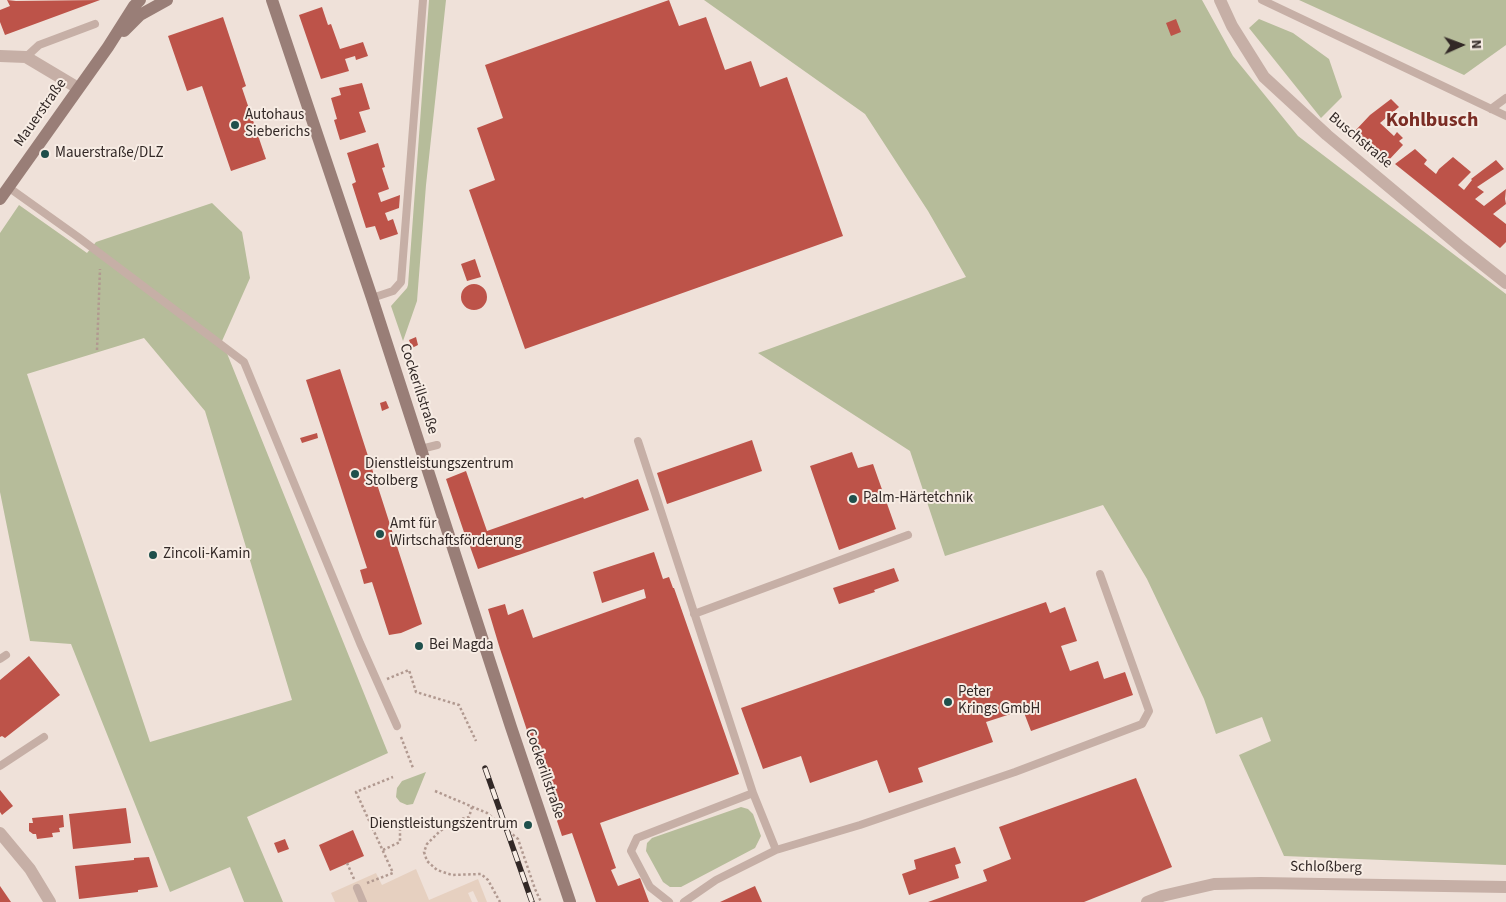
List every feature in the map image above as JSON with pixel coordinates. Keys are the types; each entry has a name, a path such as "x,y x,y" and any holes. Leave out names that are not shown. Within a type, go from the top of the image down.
{"main road":[{"name":"Mauerstraße","path":"0,199 140,0"},
{"name":"Mauerstraße","path":"108,47 140,15 167,0"},
{"name":"Cockerillstraße","path":"272,0 372,298 504,708 570,902"}],"street":[{"name":"Buschstraße","path":"1220,0 1232,26 1264,77 1327,135 1506,283"},
{"path":"0,56 26,57 78,88"},
{"path":"0,833 30,869 50,902"},
{"name":"Schloßberg","path":"1147,902 1162,896 1214,884 1506,887"}],"lane":[{"path":"372,298 392,291 401,282 423,0"},
{"path":"1262,0 1506,116"},
{"path":"26,57 39,45 95,24"},
{"path":"1491,109 1506,98"},
{"path":"8,187 244,362 360,643 397,726"},
{"path":"638,441 753,793 776,850"},
{"path":"421,449 437,445"},
{"path":"694,614 908,535"},
{"path":"684,902 716,880 776,850 860,826 1015,772 1142,724 1149,710 1100,574"},
{"path":"0,766 44,737"},
{"path":"669,902 650,886 632,851 637,838 753,793"},
{"path":"357,888 363,902"}],"path":[{"path":"97,350 101,255"},
{"path":"378,683 409,670 416,692 459,705 476,741"},
{"path":"403,741 413,768"},
{"path":"347,864 357,888 392,873 356,792 393,777"},
{"path":"435,791 487,813 518,839 534,889 541,902"},
{"path":"472,807 469,816 454,822 439,832 428,844 424,852 427,860 437,870 452,875 481,874 488,880 500,902"},
{"path":"383,850 400,842 400,820"}],"green space":[{"path":"429,0 446,0 426,185 417,301 403,341 391,306 408,285"},
{"path":"704,0 1202,0 1233,56 1298,136 1506,294 1506,865 1284,856 1239,755 1271,741 1262,717 1216,734 1204,699 1147,579 1103,505 945,556 910,451 758,353 966,277 928,211 865,114"},
{"path":"1299,0 1506,0 1506,45 1464,75"},
{"path":"1259,19 1293,33 1329,59 1342,97 1321,118 1249,28"},
{"path":"212,203 242,232 250,278 222,341 388,753 247,817 283,902 244,902 230,867 170,892 71,644 30,641 0,492 0,233 19,205 87,253 96,242","holes":["144,338 205,411 292,700 150,742 27,374"]},
{"path":"426,772 413,804 407,805 400,802 396,797 397,788 402,781"},
{"path":"741,807 748,809 753,814 761,836 755,848 681,887 670,887 663,882 646,851 647,843 652,838"}],"shaded area":[{"path":"416,869 429,900 478,879 487,902 478,902 473,891 468,893 472,902 335,902 331,893 376,873 382,885"}],"building":[{"path":"7,0 100,0 5,35 0,22 0,10 10,6"},
{"path":"669,0 679,26 706,17 725,70 751,61 760,87 787,77 843,236 525,349 469,190 495,180 477,128 503,118 485,65"},
{"path":"322,7 328,25 331,24 340,49 363,42 368,56 356,60 355,56 345,59 349,71 321,79 299,15"},
{"name":"Autohaus Sieberichs","path":"223,17 246,86 242,88 266,159 231,171 202,86 187,91 168,36"},
{"path":"1176,19 1181,32 1171,36 1166,23"},
{"path":"362,83 370,109 359,112 366,132 340,140 334,120 337,119 331,98 341,95 339,88"},
{"path":"1391,99 1399,107 1380,123 1394,136 1397,132 1403,138 1399,141 1403,145 1387,162 1354,132 1370,115"},
{"path":"378,143 385,167 382,168 389,189 378,193 381,202 400,195 399,208 385,213 388,221 393,219 398,234 380,240 375,226 366,228 352,184 356,182 347,153"},
{"path":"1415,149 1427,160 1424,164 1436,174 1453,157 1471,172 1458,185 1464,190 1471,179 1496,160 1504,169 1477,187 1484,192 1475,199 1484,206 1506,189 1506,204 1493,214 1506,224 1506,242 1500,248 1395,164"},
{"path":"475,259 481,277 467,281 461,264"},
{"path":"474,284 483,288 487,297 483,306 474,310 465,306 461,297 465,288"},
{"path":"416,337 418,345 412,348 409,340"},
{"name":"Dienstleistungszentrum Stolberg","path":"340,369 422,624 401,633 389,635 372,582 364,584 360,570 367,568 306,380"},
{"path":"386,401 389,408 382,411 380,403"},
{"path":"317,433 318,438 302,443 300,438"},
{"path":"752,440 762,471 667,504 657,473"},
{"name":"Palm-Härtetchnik","path":"852,452 858,468 873,464 896,529 839,550 810,466"},
{"path":"466,471 487,531 638,479 649,510 478,569 446,479"},
{"path":"654,552 663,579 669,577 674,588 739,774 600,823 616,868 611,870 618,886 640,878 649,902 596,902 572,833 562,836 488,609 505,604 508,615 523,609 533,638 646,598 644,589 602,603 593,572"},
{"path":"894,568 899,581 874,590 875,592 839,604 833,588"},
{"name":"Peter Krings GmbH","path":"1046,602 1050,613 1065,607 1077,641 1061,646 1070,671 1098,661 1104,679 1125,672 1133,695 1031,731 1023,710 986,722 993,742 918,768 923,782 889,793 877,760 810,783 801,756 763,769 741,708"},
{"path":"29,656 60,695 5,738 0,737 0,680"},
{"path":"1136,778 1172,867 1084,902 928,902 987,881 983,870 1011,859 999,827"},
{"path":"0,790 13,806 2,815 0,812"},
{"path":"126,808 131,843 73,849 69,814"},
{"path":"63,815 64,827 59,828 60,832 52,833 53,837 37,839 36,834 29,831 29,823 33,823 32,818"},
{"path":"353,830 364,856 330,871 319,845"},
{"path":"285,839 289,849 278,853 274,843"},
{"path":"955,847 961,863 955,865 959,878 909,895 902,874 916,869 914,860"},
{"path":"149,857 158,887 138,890 138,892 79,899 75,866"},
{"path":"0,886 11,902 0,902"},
{"path":"755,886 762,902 720,902"}],"railway":[{"path":"485,768 532,902"}],"place":[{"name":"Autohaus Sieberichs","path":"235,125"},
{"name":"Mauerstraße/DLZ","path":"45,154"},
{"name":"Dienstleistungszentrum Stolberg","path":"355,474"},
{"name":"Palm-Härtetchnik","path":"853,499"},
{"name":"Amt für Wirtschaftsförderung","path":"380,534"},
{"name":"Zincoli-Kamin","path":"153,555"},
{"name":"Bei Magda","path":"419,646"},
{"name":"Peter Krings GmbH","path":"948,702"},
{"name":"Dienstleistungszentrum","path":"528,825"}],"district":[{"name":"Kohlbusch","path":"1432,122"}]}
